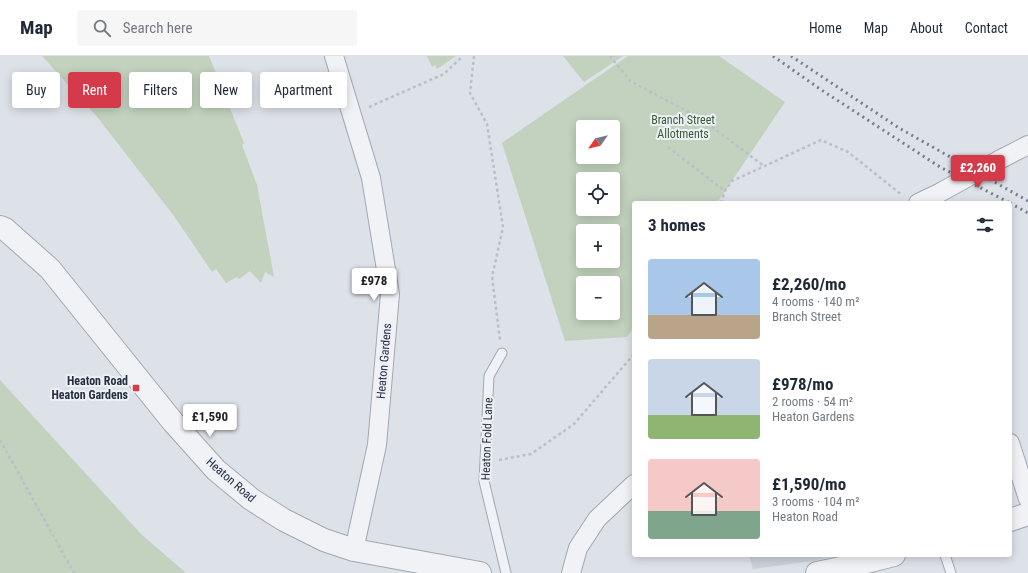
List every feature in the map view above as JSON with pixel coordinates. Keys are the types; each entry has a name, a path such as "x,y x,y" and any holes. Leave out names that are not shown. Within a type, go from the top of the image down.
{"street":[{"name":"Heaton Gardens","path":"334,56 371,178 390,294 377,445 354,550"},
{"path":"926,199 1028,145"},
{"name":"Heaton Road","path":"0,227 5,229 50,269 173,422 216,470 251,499 284,520 324,540 354,550 480,573"},
{"path":"1012,449 1028,499"},
{"path":"571,573 578,548 597,519 632,486"},
{"path":"1012,519 1028,514"},
{"path":"817,573 857,569 889,557"}],"lane":[{"name":"Heaton Fold Lane","path":"502,353 489,376 484,481 506,573"},
{"path":"946,557 951,573"}],"path":[{"path":"352,114 444,74 463,56"},
{"path":"474,56 470,93 487,124 502,227 492,277 502,353"},
{"path":"610,56 630,81 700,118 764,166"},
{"path":"722,201 725,191 732,181 821,140 848,152 926,199"},
{"path":"668,147 725,191"},
{"path":"485,462 531,454 574,424 632,356"},
{"path":"0,440 74,573"}],"shaded area":[{"path":"750,557 828,557 813,561 753,569"}],"green space":[{"path":"42,56 209,56 215,72 200,72 200,108 230,108 244,143 242,145 257,185 274,277 265,272 261,283 250,271 239,279 237,277 226,283 216,269 212,272 174,216 89,108 121,108 121,72 68,72 68,85 60,76 60,72 56,72"},
{"path":"427,56 456,56 437,69 435,65 432,67"},
{"path":"563,56 623,56 584,82"},
{"name":"Branch Street Allotments","path":"628,56 719,56 785,102 718,201 632,201 632,330 627,337 565,341 502,143"},
{"path":"0,380 141,534 186,573 0,573"}],"railway":[{"path":"773,56 820,89 940,167 1006,201"},
{"path":"791,56 899,128 1028,201"},
{"path":"1012,204 1028,213"}],"place":[{"name":"Heaton Road Heaton Gardens","path":"136,388"}]}
